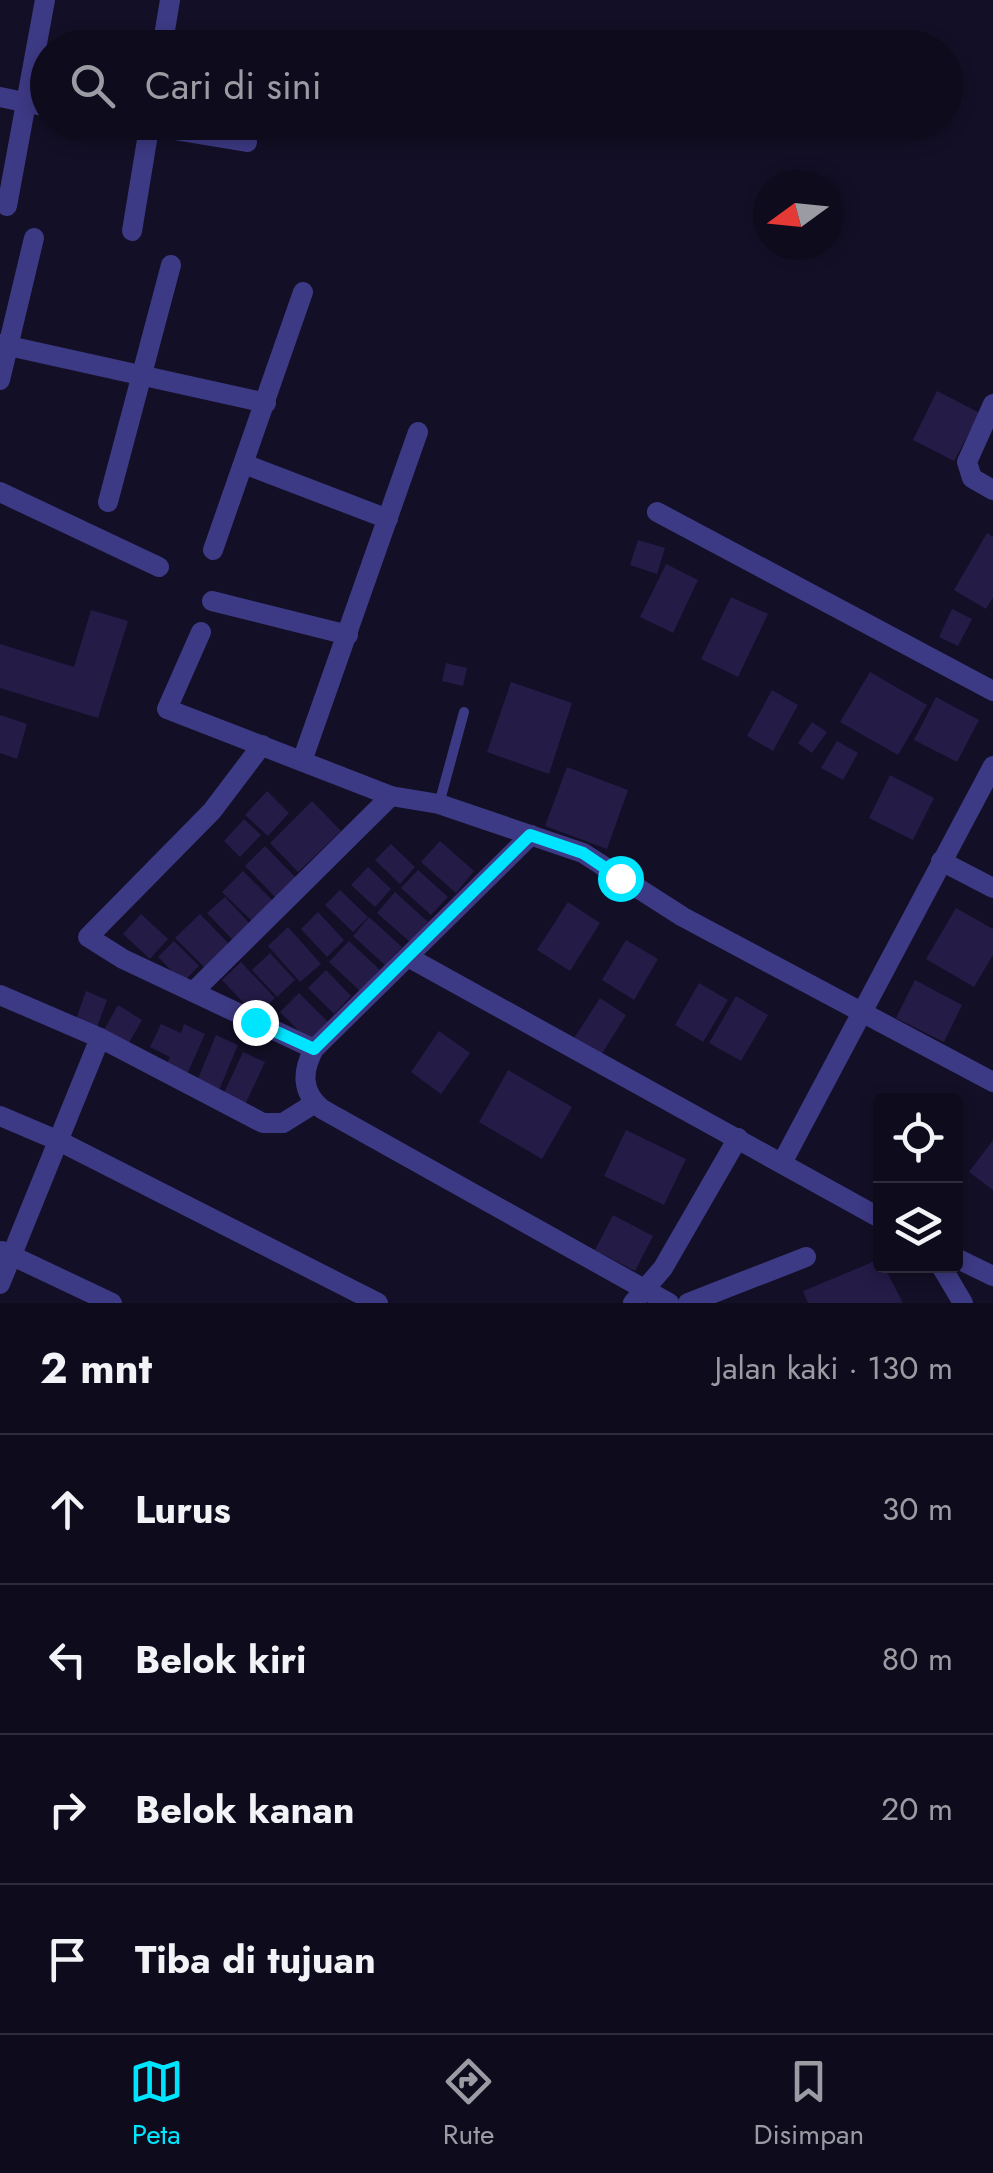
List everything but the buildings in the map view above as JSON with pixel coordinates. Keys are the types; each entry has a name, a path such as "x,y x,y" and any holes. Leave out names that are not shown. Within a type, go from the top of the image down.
{"street":[{"path":"39,30 45,0"},
{"path":"165,30 170,0"},
{"path":"7,206 30,73"},
{"path":"0,96 30,103"},
{"path":"132,230 147,140"},
{"path":"236,140 247,142"},
{"path":"0,380 4,345 34,238"},
{"path":"108,502 170,265"},
{"path":"213,550 303,292"},
{"path":"4,345 266,403"},
{"path":"993,404 967,462 972,478 993,490"},
{"path":"302,761 418,432"},
{"path":"244,464 388,519"},
{"path":"0,492 159,567"},
{"path":"657,512 993,691"},
{"path":"212,600 348,635"},
{"path":"201,632 167,709 391,796 439,804 583,853 683,917 993,1082"},
{"path":"262,745 212,811 88,937 314,1049"},
{"path":"784,1161 993,766"},
{"path":"194,992 391,796"},
{"path":"530,835 314,1049 304,1079 315,1103 639,1296 669,1303"},
{"path":"940,861 993,888"},
{"path":"408,957 784,1161 873,1214"},
{"path":"0,995 100,1038 262,1123 283,1122 315,1103"},
{"path":"0,1284 5,1253 59,1141 100,1038"},
{"path":"0,1116 59,1141 378,1303"},
{"path":"639,1296 697,1212 738,1138"},
{"path":"5,1253 112,1303"},
{"path":"688,1303 806,1257"},
{"path":"963,1261 993,1276"},
{"path":"946,1273 962,1303"}],"lane":[{"path":"439,804 464,712"}],"route":[{"path":"255,1022 314,1049 530,835 583,853 620,878"}]}
